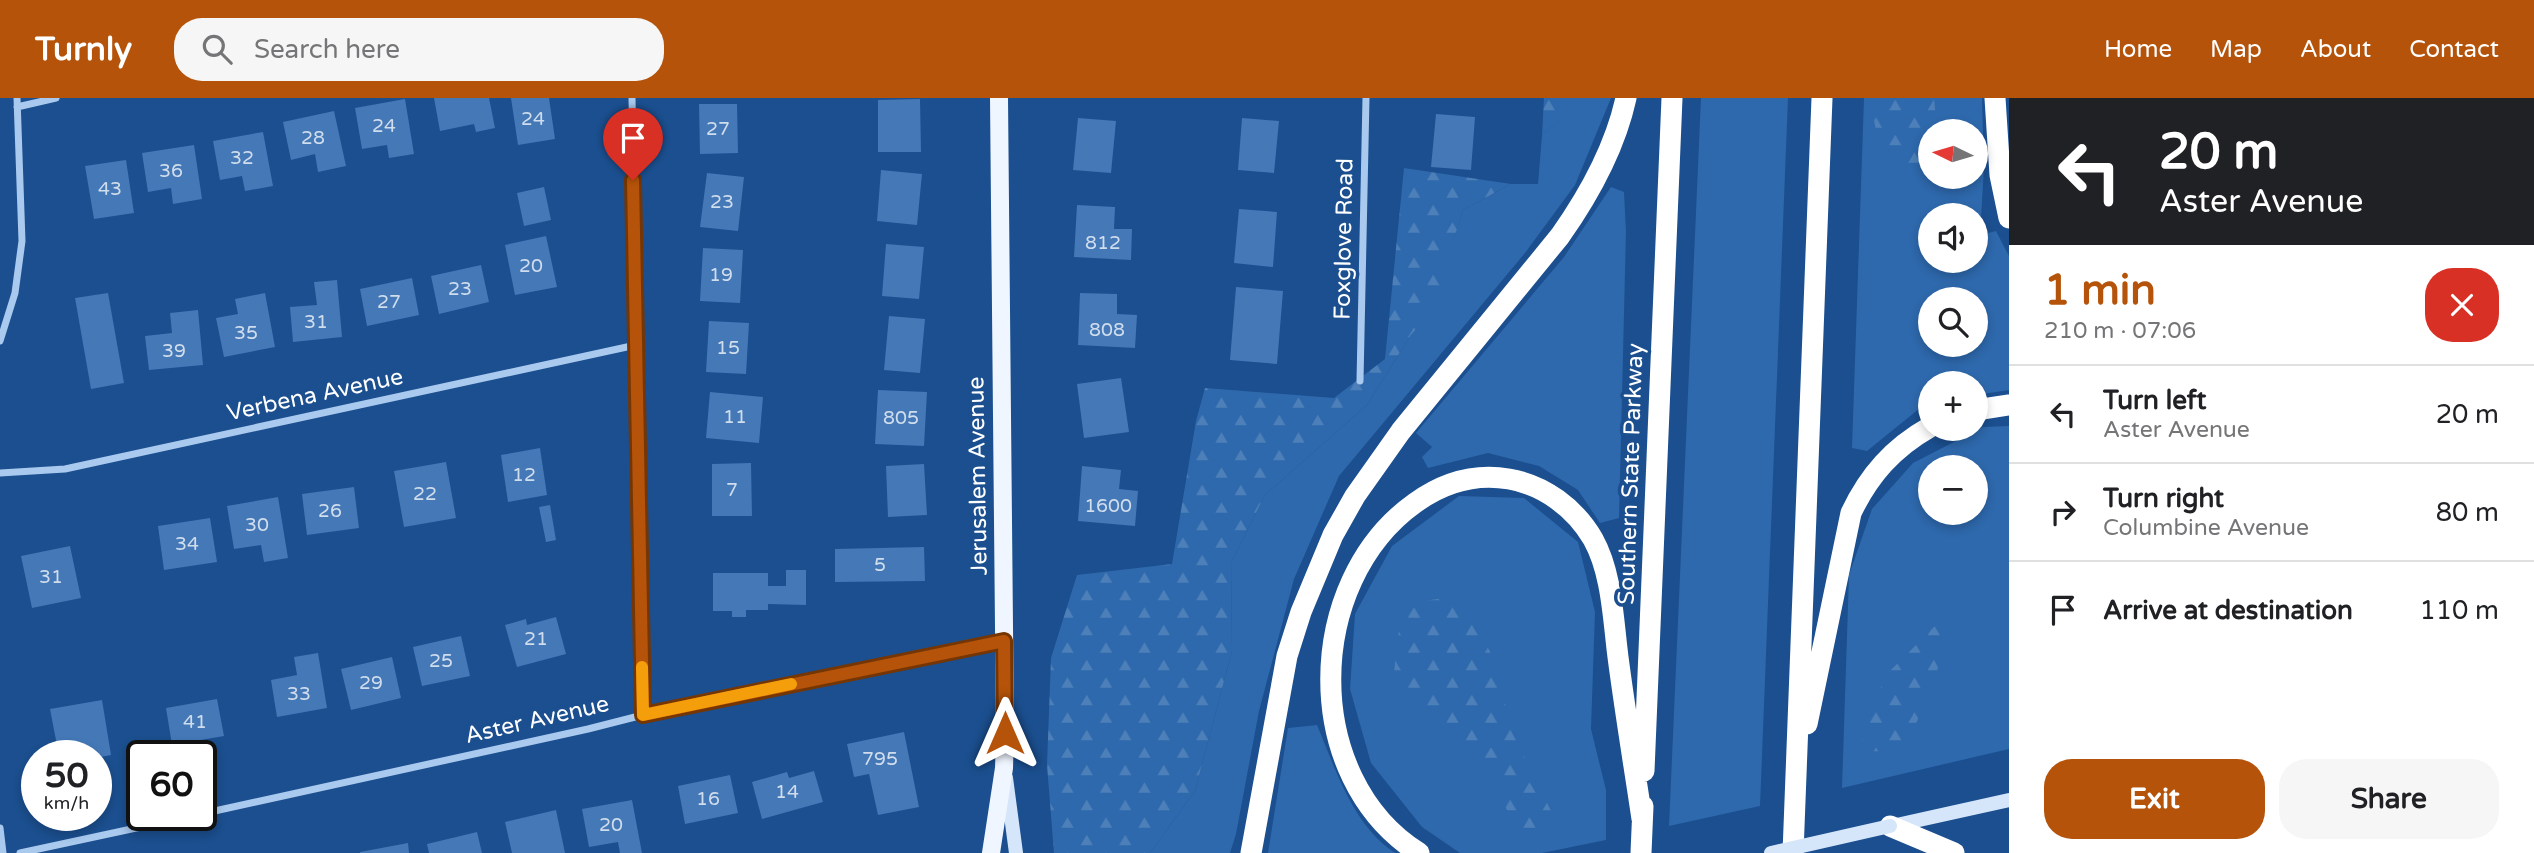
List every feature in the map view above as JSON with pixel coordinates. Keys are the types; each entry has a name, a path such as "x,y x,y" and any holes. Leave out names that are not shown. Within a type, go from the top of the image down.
{"highway":[{"path":"1251,853 1287,656 1301,612 1333,535 1355,496 1401,431 1560,236 1581,206 1612,140 1626,98"},
{"name":"Southern State Parkway","path":"1641,853 1672,98"},
{"path":"1793,853 1822,98"},
{"path":"1995,98 2000,175 2009,218"},
{"path":"1988,408 2009,405"},
{"path":"1795,777 1851,513 1861,491 1889,455 1918,434"},
{"path":"1419,853 1388,829 1371,808 1344,755 1335,724 1330,691 1331,656 1336,624 1346,594 1361,563 1399,514 1442,486 1481,477 1502,478 1535,486 1568,509 1593,539 1601,557 1610,593 1642,818"},
{"path":"1890,826 1954,853"}],"main road":[{"name":"Jerusalem Avenue","path":"991,853 1004,768 999,98"},
{"path":"1004,768 1016,853"},
{"path":"1771,853 2009,800"}],"street":[{"path":"0,341 15,293 22,241 17,102 56,98"},
{"path":"632,98 643,715"},
{"name":"Foxglove Road","path":"1360,381 1366,98"},
{"name":"Verbena Avenue","path":"0,473 65,469 636,345"},
{"name":"Aster Avenue","path":"217,810 643,715 1004,641"},
{"path":"0,828 3,853"},
{"path":"20,853 126,830"}],"green space":[{"path":"1544,98 1574,98 1575,107 1542,135"},
{"path":"1574,98 1611,98 1575,185 1525,253 1339,476 1294,579 1259,711 1230,853 1150,853 1195,791 1232,651 1231,563 1265,495 1367,405 1411,335 1430,312 1463,210 1511,184 1538,184 1542,135 1574,107"},
{"path":"1701,98 1788,98 1760,806 1669,826"},
{"path":"1864,98 1982,98 1983,119 1918,119 1918,189 1983,189 1982,203 1918,203 1918,273 1988,273 1988,233 1996,231 2009,256 2009,390 1988,393 1988,371 1918,371 1918,410 1867,451 1852,448"},
{"path":"1870,98 1934,98 1936,119 1918,119 1918,165 1911,170 1879,147"},
{"path":"1404,168 1511,184 1463,210 1431,312 1411,335 1367,405 1265,495 1231,563 1232,651 1195,791 1150,853 1054,853 1047,765 1051,658 1077,575 1172,564 1196,421 1205,388 1334,398 1385,359"},
{"path":"1611,187 1624,192 1626,232 1619,518 1600,523 1578,490 1539,466 1488,453 1428,468 1422,457 1432,447 1416,433 1564,257"},
{"path":"2009,426 2009,749 1842,788 1849,575 1872,509 1918,460 1918,525 1988,525 1988,455 1929,455 1956,441 1988,441 1988,427"},
{"path":"1459,496 1524,498 1578,542 1595,612 1591,729 1606,790 1606,840 1542,853 1460,853 1422,827 1371,763 1350,689 1355,614 1392,546"},
{"path":"1459,596 1493,657 1513,734 1557,823 1519,833 1487,772 1454,737 1393,681 1402,604"},
{"path":"1946,615 1936,679 1904,750 1858,752 1885,676"},
{"path":"1317,725 1356,812 1380,841 1395,853 1268,853 1288,728"}],"building":[{"path":"434,98 489,98 495,128 476,132 474,124 440,131"},
{"path":"511,98 549,98 555,139 518,145"},
{"path":"405,99 414,154 389,158 387,145 362,149 355,108"},
{"path":"920,99 921,152 878,152 878,100"},
{"path":"699,104 737,104 738,153 700,154"},
{"path":"334,111 346,166 318,172 315,154 291,160 283,122"},
{"path":"1436,114 1475,117 1471,170 1431,167"},
{"path":"1078,118 1116,121 1111,173 1073,170"},
{"path":"1242,118 1279,121 1274,173 1238,170"},
{"path":"263,132 273,186 245,191 242,176 220,180 213,141"},
{"path":"194,145 202,199 173,204 171,188 148,192 142,153"},
{"path":"126,160 134,213 94,219 85,166"},
{"path":"881,170 922,174 917,225 877,221"},
{"path":"707,173 744,177 738,231 700,227"},
{"path":"544,187 551,220 524,226 517,193"},
{"path":"1077,205 1115,207 1114,229 1132,229 1131,260 1074,257"},
{"path":"1239,209 1277,212 1273,267 1234,263"},
{"path":"546,236 557,287 515,295 505,245"},
{"path":"886,244 924,247 919,299 882,296"},
{"path":"703,248 743,250 740,303 700,301"},
{"path":"481,265 489,302 439,314 431,276"},
{"path":"412,278 419,315 367,326 360,289"},
{"path":"337,280 342,337 293,342 290,307 317,305 314,282"},
{"path":"1236,287 1283,291 1277,364 1230,360"},
{"path":"108,293 124,383 91,389 75,298"},
{"path":"265,293 275,347 224,357 216,318 238,314 235,299"},
{"path":"1080,293 1117,294 1117,314 1137,315 1135,348 1078,345"},
{"path":"198,310 203,365 149,370 145,336 172,333 170,313"},
{"path":"889,316 925,319 920,373 884,370"},
{"path":"709,321 749,323 746,374 706,372"},
{"path":"1121,378 1129,432 1084,438 1077,384"},
{"path":"878,390 927,392 924,446 875,444"},
{"path":"710,392 763,397 759,443 706,438"},
{"path":"540,448 547,495 508,502 501,455"},
{"path":"446,462 456,518 404,527 394,471"},
{"path":"751,463 752,516 712,516 712,464"},
{"path":"924,464 927,515 888,517 886,466"},
{"path":"1082,466 1121,470 1119,489 1138,491 1135,526 1078,521"},
{"path":"354,487 359,528 307,535 302,494"},
{"path":"278,497 288,558 264,562 261,545 234,549 227,506"},
{"path":"550,505 556,540 546,542 539,507"},
{"path":"210,518 217,562 164,570 158,526"},
{"path":"70,546 81,598 32,608 21,556"},
{"path":"924,547 925,581 835,582 835,549"},
{"path":"786,570 806,570 806,605 768,604 768,610 746,610 746,617 732,617 732,611 713,611 713,573 768,573 768,586 786,586"},
{"path":"556,617 566,654 517,667 505,625 526,619 527,625"},
{"path":"461,636 470,676 422,686 413,647"},
{"path":"318,653 327,708 277,717 271,680 297,675 294,657"},
{"path":"392,657 401,698 351,710 341,669"},
{"path":"217,699 224,736 201,740 171,740 166,708"},
{"path":"102,700 109,740 56,740 50,709"},
{"path":"904,732 919,807 878,815 869,774 854,777 847,744"},
{"path":"814,771 823,802 762,819 752,782 787,772 789,778"},
{"path":"730,775 738,813 685,824 678,786"},
{"path":"632,800 642,853 620,853 618,842 589,847 582,809"},
{"path":"556,810 565,853 512,853 505,822"},
{"path":"477,832 482,853 429,853 427,844"},
{"path":"408,843 409,853 360,853 360,852"}],"slow traffic":[{"path":"642,667 643,715 791,684"}],"route":[{"path":"633,180 643,715 1004,641 1005,733"}]}
